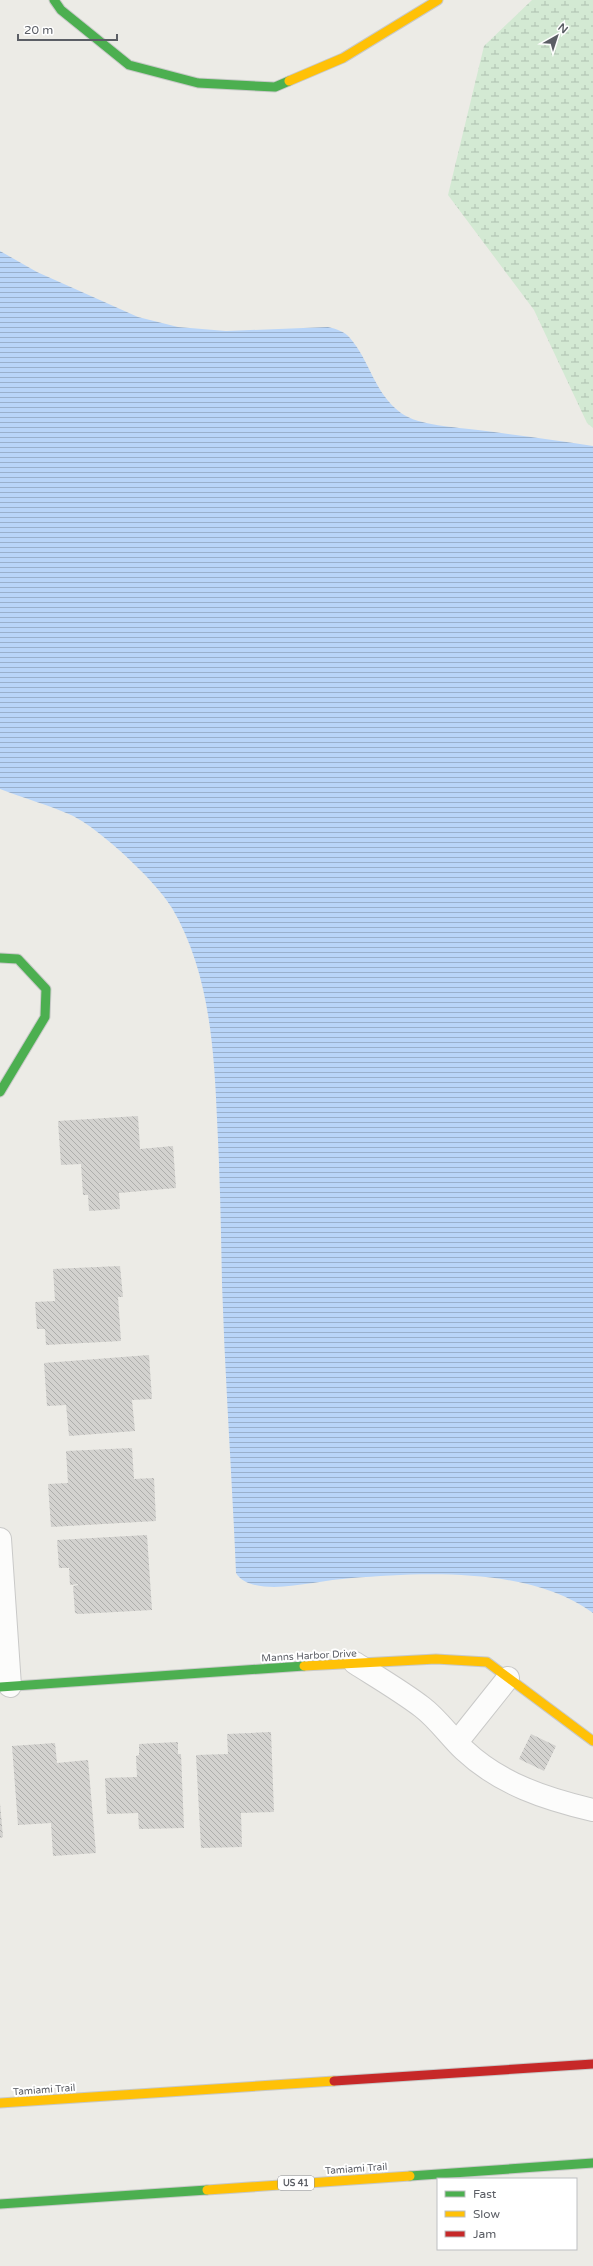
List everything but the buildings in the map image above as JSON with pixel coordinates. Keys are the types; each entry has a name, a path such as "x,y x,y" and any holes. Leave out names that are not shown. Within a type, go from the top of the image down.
{"street":[{"path":"54,0 61,10 129,65 198,83 275,86 343,58 438,0"},
{"path":"0,958 18,959 46,988 45,1017 0,1092"},
{"path":"0,1539 5,1687"},
{"name":"Manns Harbor Drive","path":"5,1687 356,1663 436,1659 487,1662 593,1742"},
{"path":"356,1663 422,1707 484,1767 509,1782 554,1801 593,1810"},
{"path":"457,1742 508,1678"},
{"name":"Tamiami Trail","path":"0,2103 593,2064"},
{"name":"Tamiami Trail","path":"0,2204 593,2162"}],"green space":[{"path":"532,0 593,0 593,428 587,423 534,310 448,195 484,46"}],"water":[{"path":"0,251 37,272 138,317 178,327 226,331 328,327 340,331 348,336 357,347 384,396 401,413 418,421 593,446 593,1613 568,1598 539,1587 509,1580 477,1576 412,1574 342,1579 274,1587 258,1586 248,1583 236,1573 223,1320 216,1092 211,1037 202,983 184,932 172,908 153,884 126,856 96,831 71,815 0,789"}],"traffic: fast":[{"path":"54,0 61,10 129,65 198,83 275,87 289,81"},
{"path":"0,958 18,959 46,989 45,1017 0,1092"},
{"path":"0,1687 304,1666"},
{"path":"410,2176 593,2163"},
{"path":"0,2204 207,2190"}],"traffic: slow":[{"path":"289,81 343,58 438,0"},
{"path":"304,1666 436,1659 487,1662 593,1741"},
{"path":"0,2103 334,2081"},
{"path":"207,2190 410,2176"}],"traffic: jam":[{"path":"334,2081 593,2064"}]}
